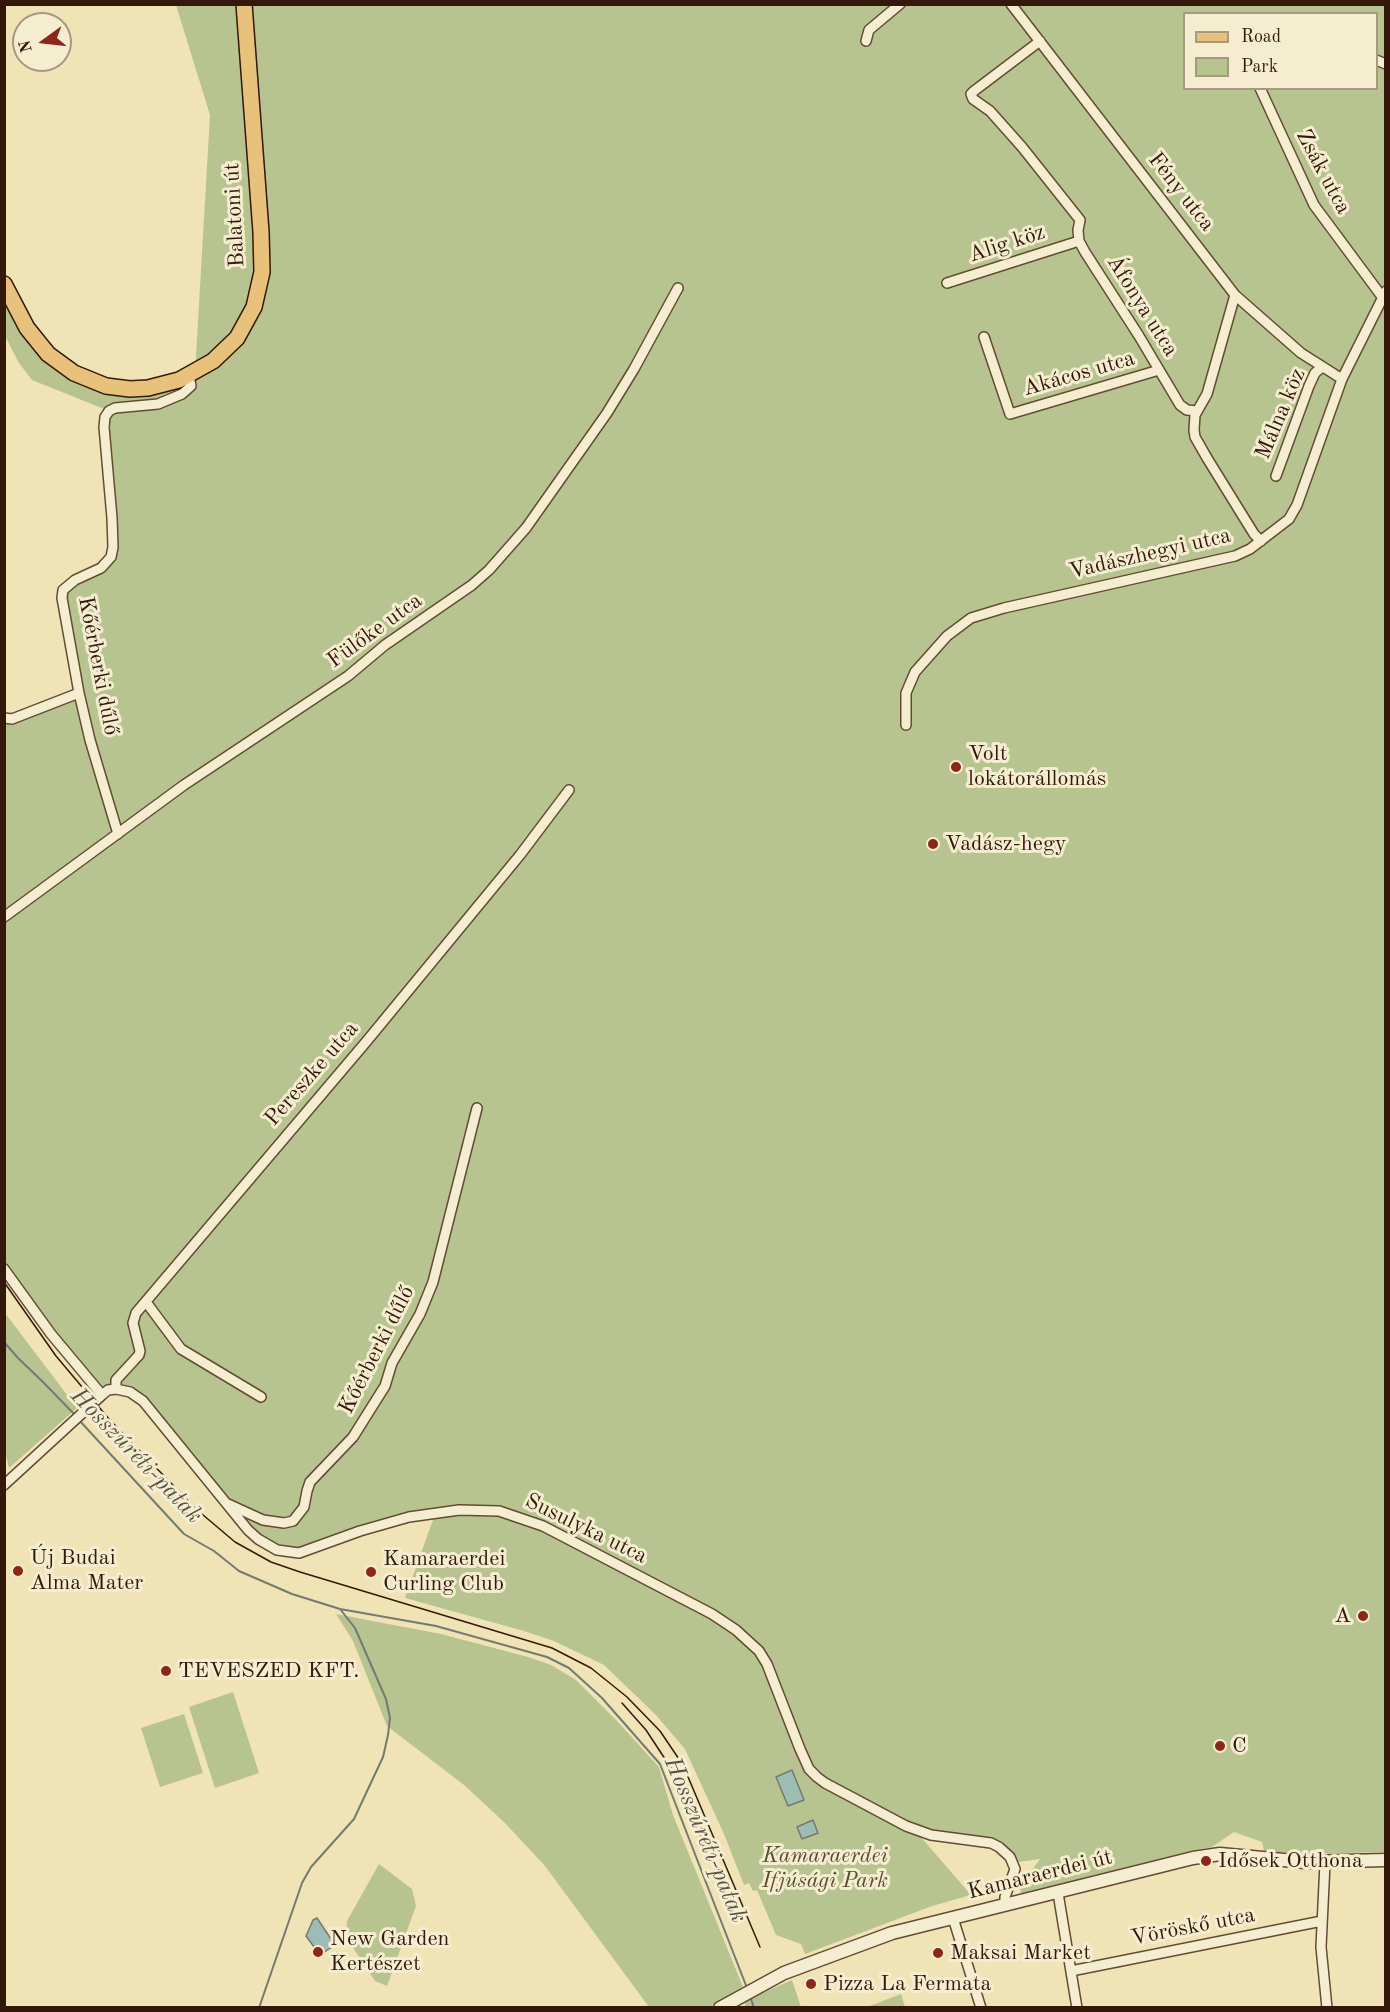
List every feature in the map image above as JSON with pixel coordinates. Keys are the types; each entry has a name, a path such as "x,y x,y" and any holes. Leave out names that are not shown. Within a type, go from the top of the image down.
{"main road":[{"name":"Balatoni út","path":"4,284 36,341 48,354 64,367 106,386 130,389 166,385 189,376 213,362 237,338 254,307 262,272 244,4"}],"street":[{"path":"867,41 869,30 900,4"},
{"name":"Fény utca","path":"1011,4 1235,295 1301,353 1342,379"},
{"name":"Áfonya utca","path":"1040,41 974,91 971,94 973,99 990,111 1022,147 1080,220 1079,241 1180,405 1187,410 1197,411"},
{"name":"Zsák utca","path":"1261,90 1314,205 1384,295"},
{"name":"Alig köz","path":"947,283 1079,241"},
{"name":"Fülőke utca","path":"4,917 197,776 300,710 348,676 385,645 472,585 489,570 526,528 607,413 678,288"},
{"path":"1235,295 1207,394 1197,411 1194,423 1195,437 1254,534 1261,541"},
{"name":"Vadászhegyi utca","path":"906,725 906,693 915,672 947,636 971,618 1015,605 1226,558 1243,552 1261,541 1289,519 1294,513 1342,379 1384,295"},
{"name":"Akácos utca","path":"984,337 1010,414 1159,370"},
{"name":"Málna köz","path":"1276,476 1309,386 1322,367"},
{"name":"Kőérberki dűlő","path":"118,834 90,740 79,693 62,598 63,590 68,585 101,568 111,556 112,518 105,417 115,408 158,404 182,394 191,386 189,376"},
{"path":"4,718 12,719 79,693"},
{"name":"Pereszke utca","path":"116,1389 116,1380 140,1355 133,1323 136,1313 366,1042 520,855 569,790"},
{"name":"Kőérberki dűlő","path":"226,1503 263,1520 284,1523 293,1521 304,1507 310,1482 353,1437 385,1386 392,1363 420,1314 433,1281 477,1108"},
{"path":"4,1269 51,1334 102,1395"},
{"path":"146,1302 181,1349 261,1397"},
{"path":"4,1485 102,1395 108,1390 116,1389"},
{"name":"Susulyka utca","path":"116,1389 130,1392 143,1401 258,1539 277,1550 289,1553 307,1551 360,1530 399,1519 437,1512 482,1509 499,1511 543,1526 712,1614 736,1630 759,1651 767,1664 805,1762 817,1777 906,1826 931,1835 991,1843 999,1847 1010,1857 1015,1869 1005,1898 1005,1905"},
{"name":"Kamaraerdei út","path":"720,2007 743,1997 784,1973 854,1946 913,1927 1193,1858 1213,1855 1325,1863 1386,1860"},
{"path":"1325,1863 1321,1947 1327,2007"},
{"path":"1058,1893 1077,2007"},
{"path":"953,1918 981,2007"},
{"name":"Vöröskő utca","path":"1071,1971 1322,1922"}],"green space":[{"name":"Kamaraerdei Ifjúsági Park","path":"176,5 1385,5 1385,1852 1307,1854 1264,1851 1262,1842 1234,1832 1212,1847 1021,1894 1020,1887 1040,1859 1018,1862 1002,1847 920,1836 971,1895 932,1906 805,1954 801,1944 776,1935 757,1890 753,1891 749,1883 744,1885 724,1834 685,1749 655,1714 604,1665 554,1641 405,1598 434,1517 410,1520 302,1549 286,1550 255,1535 131,1392 102,1395 5,1269 4,718 79,693 63,590 111,556 104,427 109,411 32,380 19,363 5,336 4,293 33,349 48,364 94,389 195,373 210,115"},
{"path":"5,1313 77,1408 9,1468 4,1448"},
{"path":"336,1614 441,1634 528,1657 551,1665 576,1680 659,1767 673,1815 743,1987 709,2007 649,2007 545,1866 505,1823 464,1785 387,1726 353,1641"},
{"path":"233,1692 259,1773 215,1788 189,1707"},
{"path":"184,1714 203,1773 160,1787 141,1728"},
{"path":"379,1864 412,1889 416,1906 387,1986 375,1981 346,1937 347,1921"},
{"path":"792,1980 801,2007 746,2007 744,2001"},
{"path":"901,1994 905,2007 867,2007"}],"water":[{"path":"792,1770 804,1800 788,1806 776,1777"},
{"path":"813,1820 818,1833 802,1839 797,1827"},
{"path":"317,1918 335,1945 320,1955 306,1936 313,1920"}],"waterway":[{"name":"Hosszúréti-patak","path":"4,1342 76,1416"},
{"name":"Hosszúréti-patak","path":"79,1420 184,1534 214,1551 239,1571 292,1594 340,1609 436,1626 547,1657 569,1668 602,1698 660,1764 747,1988"},
{"path":"259,2008 302,1883 311,1867 354,1819 383,1757 388,1735 390,1718 386,1699 355,1628 340,1609"},
{"name":"Hosszúréti-patak","path":"750,1996 754,2008"}],"tram line":[{"path":"4,1282 56,1356 109,1419 196,1509 235,1542 271,1562 300,1572 552,1648 591,1668 627,1697 660,1731 683,1765 760,1947"},
{"path":"622,1703 646,1730 671,1768 715,1869 731,1895"}],"place":[{"name":"Volt lokátorállomás","path":"956,767"},
{"name":"Vadász-hegy","path":"933,844"},
{"name":"Új Budai Alma Mater","path":"18,1571"},
{"name":"Kamaraerdei Curling Club","path":"371,1572"},
{"name":"A","path":"1363,1616"},
{"name":"TEVESZED KFT.","path":"166,1671"},
{"name":"C","path":"1220,1746"},
{"name":"Idősek Otthona","path":"1206,1861"},
{"name":"New Garden Kertészet","path":"318,1952"},
{"name":"Maksai Market","path":"938,1953"},
{"name":"Pizza La Fermata","path":"811,1984"}]}
